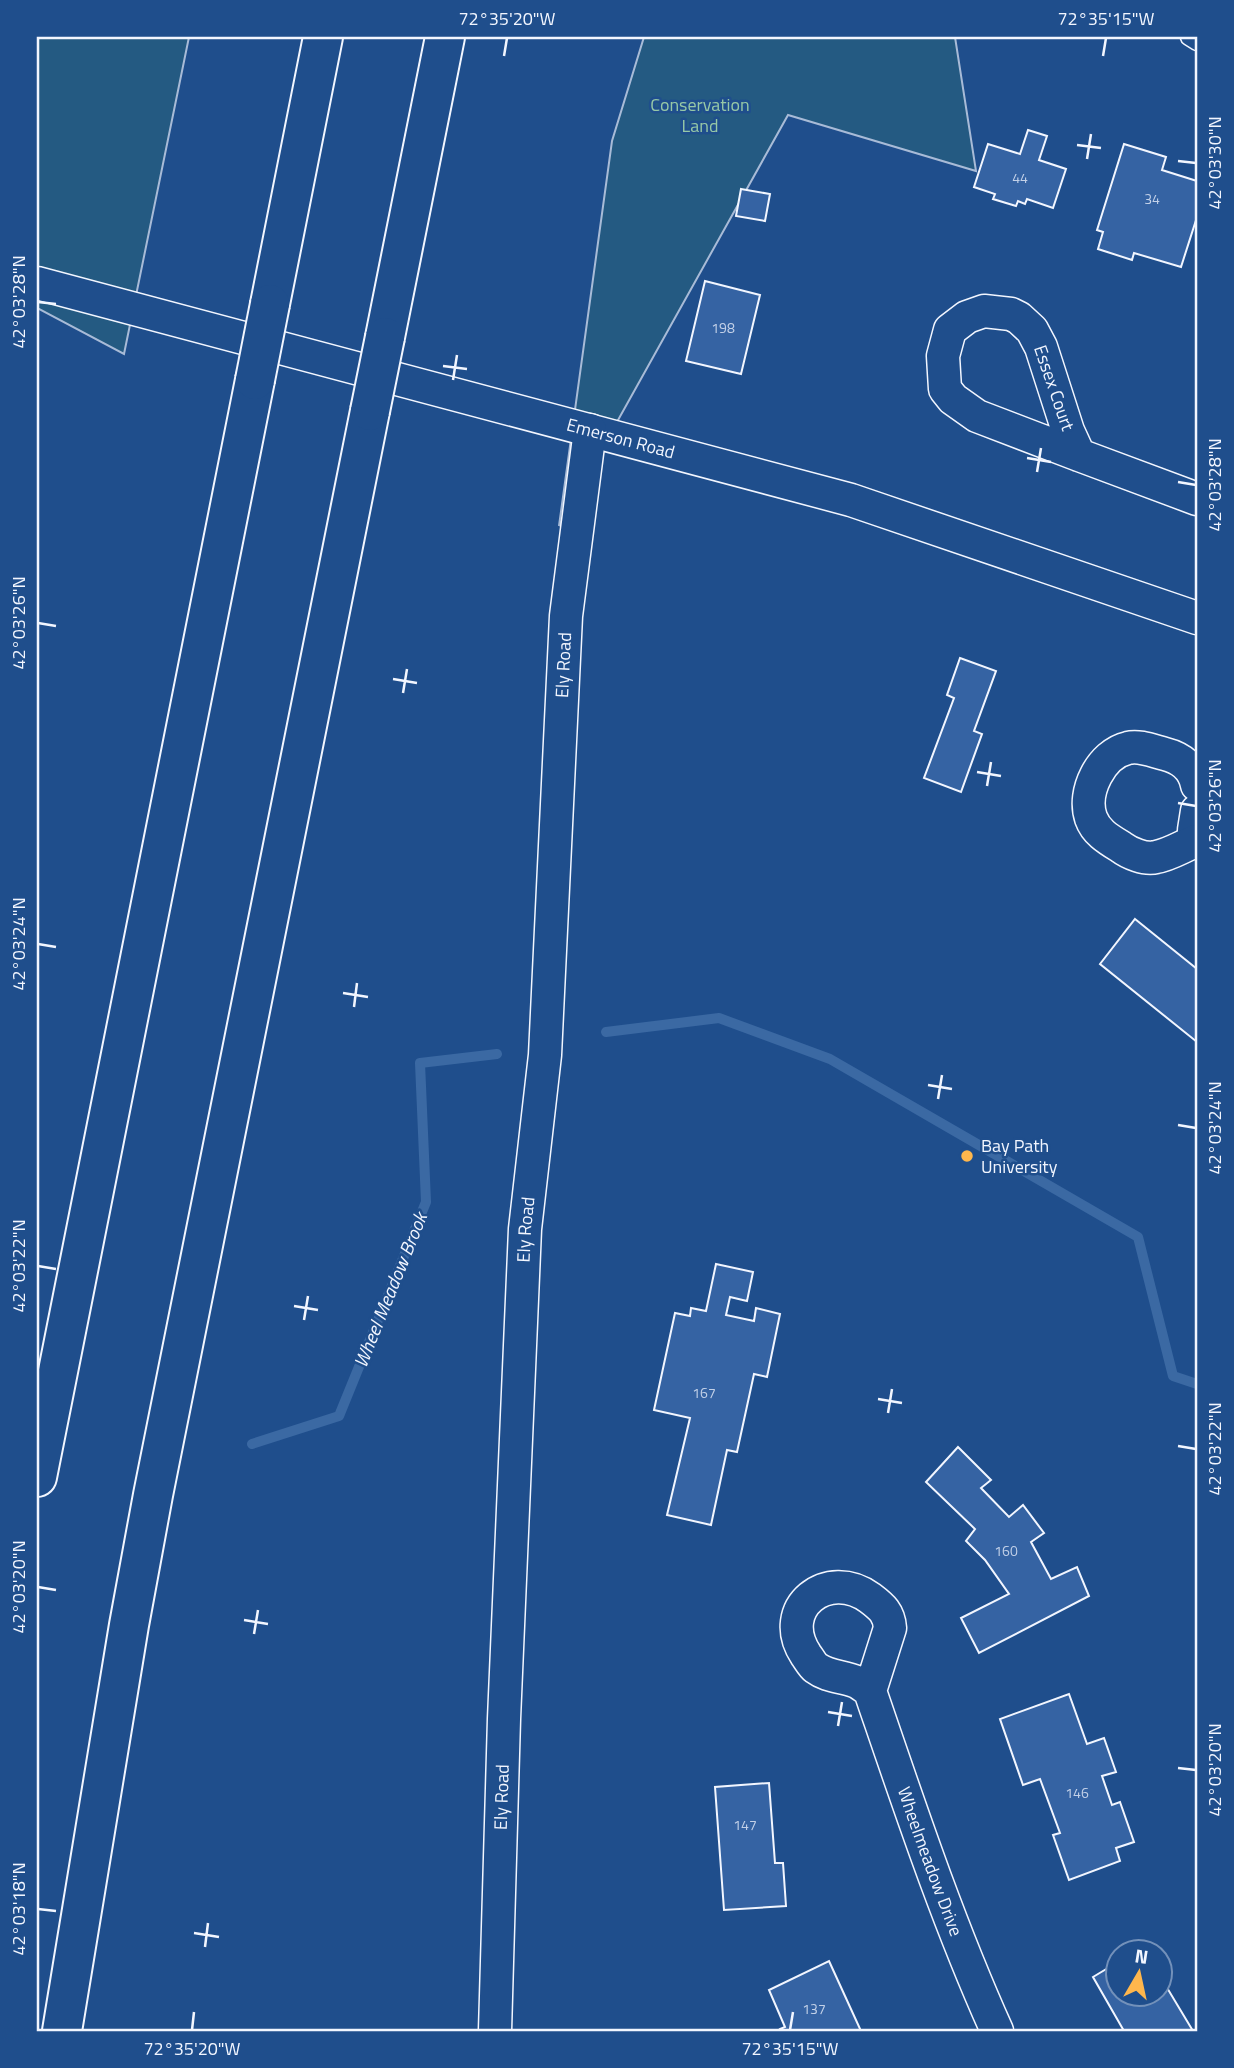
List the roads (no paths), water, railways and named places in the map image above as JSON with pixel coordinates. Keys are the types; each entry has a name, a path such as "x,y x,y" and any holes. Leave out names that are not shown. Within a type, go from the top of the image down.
{"highway":[{"path":"37,1477 323,37"},
{"path":"62,2031 153,1495 444,37"}],"street":[{"name":"Emerson Road","path":"37,283 851,500 1197,618"},
{"name":"Essex Court","path":"1079,455 1068,431 1041,347 1032,330 1011,314 984,311 967,317 950,330 943,356 945,389 953,400 977,416 1079,455 1197,499"},
{"name":"Ely Road","path":"495,2031 504,1719 525,1229 545,1055 566,617 590,430"},
{"path":"1197,785 1191,768 1171,756 1128,748 1102,766 1089,800 1090,817 1100,833 1129,853 1154,858 1197,831"},
{"name":"Wheelmeadow Drive","path":"870,1691 927,1858 978,1990 997,2031"}],"lane":[{"path":"1189,37 1197,43"}],"waterway":[{"name":"Wheel Meadow Brook","path":"606,1032 719,1018 830,1059 1138,1237 1173,1376 1197,1384"},
{"name":"Wheel Meadow Brook","path":"252,1444 339,1416 426,1202 420,1063 497,1054"}],"place":[{"name":"Bay Path University","path":"967,1156"}],"park label":[{"name":"Conservation Land","path":"700,115"}]}
